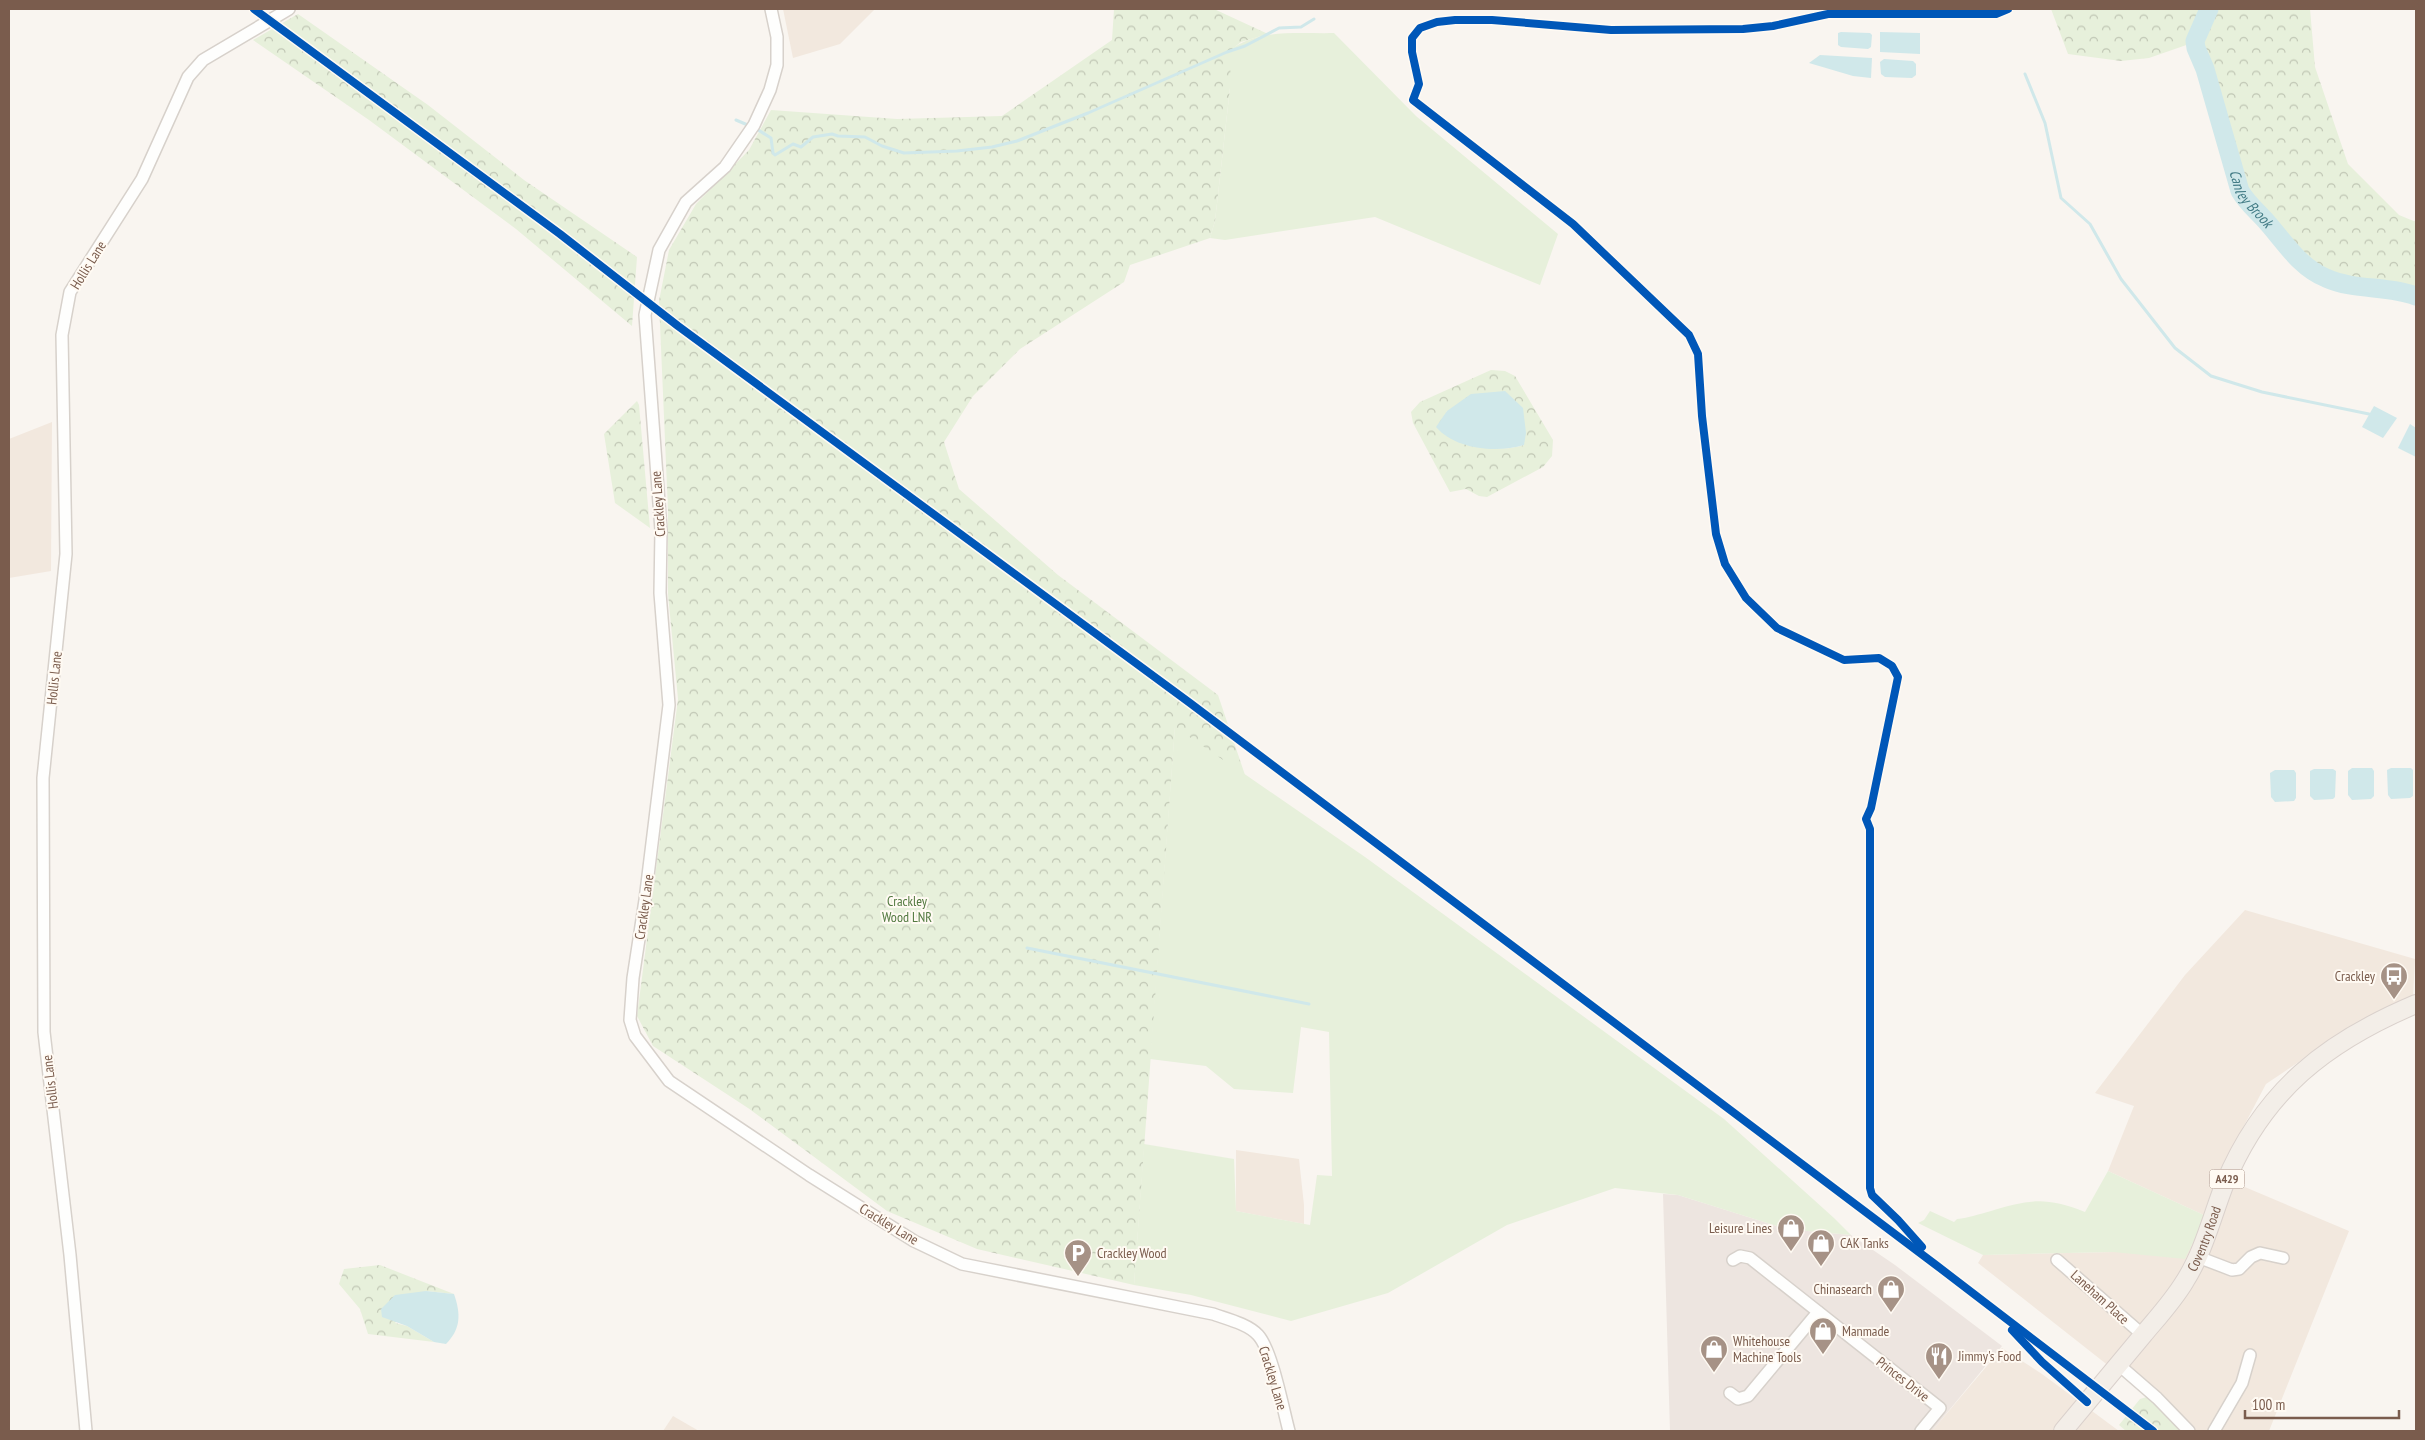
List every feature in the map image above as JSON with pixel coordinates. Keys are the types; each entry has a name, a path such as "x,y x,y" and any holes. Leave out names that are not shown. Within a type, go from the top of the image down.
{"main road":[{"name":"Coventry Road","path":"2063,1431 2177,1294 2198,1257 2236,1161 2261,1118 2307,1067 2332,1048 2358,1031 2416,1004"}],"street":[{"name":"Hollis Lane","path":"86,1431 70,1255 44,1032 43,778 66,554 62,334 70,292 142,179 188,77 203,60 289,9"},
{"name":"Crackley Lane","path":"771,9 777,37 778,65 770,90 754,125 725,167 686,202 659,250 646,309 661,530 660,593 669,705 645,900 633,978 630,1020 635,1036 669,1080 809,1175 914,1241 962,1264 1213,1314 1244,1326 1258,1335 1267,1350 1289,1431"},
{"path":"2198,1257 2232,1270 2239,1269 2251,1257 2260,1253 2283,1258"},
{"name":"Princes Drive","path":"1732,1260 1740,1256 1750,1258 1940,1408 1921,1431"},
{"name":"Laneham Place","path":"2057,1260 2143,1335"},
{"path":"1730,1394 1738,1399 1748,1396 1818,1312"},
{"path":"2214,1431 2242,1383 2250,1355"},
{"path":"2118,1365 2157,1398 2189,1431"}],"shaded area":[{"path":"783,9 875,9 840,44 793,58"},
{"path":"52,422 51,571 9,578 9,439"},
{"path":"2245,910 2415,959 2413,998 2345,1031 2266,1084 2219,1173 2233,1182 2349,1231 2269,1431 2183,1431 2122,1371 2119,1374 1978,1263 1983,1255 2113,1252 2206,1216 2108,1171 2134,1106 2095,1093 2185,975"},
{"path":"1236,1150 1299,1159 1304,1224 1236,1211"},
{"path":"1663,1194 1678,1195 1786,1229 1851,1235 1895,1265 2002,1346 1932,1431 1670,1431"},
{"path":"2002,1348 2042,1374 2119,1431 1932,1431"},
{"path":"673,1416 699,1431 663,1431"}],"green space":[{"name":"Crackley Wood LNR","path":"1114,9 1214,9 1268,34 1241,42 1231,50 1230,88 1215,221 1210,238 1130,265 1124,282 1020,349 973,396 944,442 959,489 1058,575 1218,695 1245,775 1175,727 1134,1285 977,1249 887,1211 748,1108 653,1046 637,1016 678,699 668,594 668,510 659,301 669,250 696,204 749,150 771,110 897,119 1002,116 1112,40"},
{"path":"2051,9 2310,9 2315,67 2348,164 2399,215 2416,222 2416,296 2394,289 2369,289 2326,279 2294,255 2264,219 2248,204 2240,191 2229,146 2195,42 2149,58 2121,61 2068,54"},
{"path":"298,14 428,105 524,180 637,257 632,326 516,229 369,120 253,40"},
{"path":"1334,33 1416,116 1558,234 1540,285 1375,217 1225,240 1210,238 1215,221 1230,88 1230,50 1241,43 1267,35"},
{"path":"1491,370 1505,371 1515,376 1553,440 1552,456 1543,467 1487,497 1479,496 1466,489 1450,492 1413,423 1411,412 1420,402","holes":["1447,411 1524,445 1511,448 1490,447 1472,438 1444,418"]},
{"path":"637,401 639,405 650,528 615,503 604,434"},
{"path":"1175,726 1365,857 1724,1119 1851,1235 1786,1229 1678,1195 1615,1188 1507,1225 1388,1293 1291,1321 1191,1295 1134,1285 1144,1144 1234,1159 1236,1211 1310,1225 1317,1175 1332,1176 1329,1032 1301,1027 1293,1093 1234,1089 1206,1066 1150,1059"},
{"path":"2108,1171 2206,1216 2185,1259 2113,1252 1983,1255 1918,1223 1924,1220 1930,1211 1954,1222 1957,1219 2017,1204 2038,1201 2059,1204 2085,1212"},
{"path":"380,1265 454,1294 426,1291 395,1323 407,1326 434,1342 368,1334 360,1309 339,1284 344,1269"},
{"path":"2150,1396 2183,1431 2126,1431 2119,1425 2140,1399"}],"water":[{"path":"1880,32 1920,33 1920,54 1880,52"},
{"path":"1838,33 1870,33 1872,35 1871,47 1868,49 1841,47 1838,45"},
{"path":"1820,55 1872,58 1871,78 1853,76 1809,63"},
{"path":"1884,59 1913,61 1916,64 1916,75 1912,78 1885,77 1881,74 1880,62"},
{"path":"1505,391 1523,408 1526,433 1524,445 1502,449 1477,448 1454,441 1436,427 1447,411 1471,394"},
{"path":"2374,406 2397,418 2383,438 2362,427"},
{"path":"2410,424 2416,428 2416,457 2398,448"},
{"path":"2352,768 2372,768 2374,771 2374,796 2371,799 2352,800 2348,795 2348,771"},
{"path":"2391,768 2411,768 2413,770 2413,796 2410,798 2391,799 2388,795 2387,770"},
{"path":"2314,769 2333,769 2336,771 2335,797 2333,799 2314,800 2310,796 2310,771"},
{"path":"2275,770 2294,770 2296,773 2296,798 2294,801 2275,802 2271,797 2270,773"},
{"path":"426,1291 454,1294 458,1308 458,1321 455,1333 446,1344 434,1342 407,1326 382,1317 381,1309 395,1295"}],"waterway":[{"name":"Canley Brook","path":"2209,9 2195,41 2196,48 2205,69 2240,191 2292,253 2316,273 2348,285 2394,290 2416,296"},
{"path":"755,128 771,138 775,155 793,144 801,147 813,137 832,134 865,137 882,146 904,153 957,151 992,147 1017,141 1088,113 1227,52 1245,46 1279,28 1301,27 1314,19"},
{"path":"2025,74 2045,123 2061,198 2090,224 2121,279 2175,348 2211,376 2262,392 2369,414"},
{"path":"736,120 750,126"},
{"path":"1027,948 1309,1004"}],"cycle path":[{"path":"254,9 560,234 678,326 1190,703 1936,1265 2153,1431"},
{"path":"1922,1247 1872,1195 1870,1188 1870,829 1866,819 1871,808 1898,677 1892,666 1879,658 1844,660 1777,628 1746,598 1725,564 1716,534 1702,416 1698,354 1689,335 1573,224 1413,100 1419,84 1412,52 1412,38 1420,28 1437,22 1455,20 1492,20 1611,30 1743,29 1773,26 1828,14 1996,14 2008,9"},
{"path":"2012,1330 2042,1362 2087,1402"}],"place":[{"name":"Crackley","path":"2394,1000"},
{"name":"Leisure Lines","path":"1791,1252"},
{"name":"CAK Tanks","path":"1821,1267"},
{"name":"Crackley Wood","path":"1078,1277"},
{"name":"Chinasearch","path":"1891,1313"},
{"name":"Manmade","path":"1823,1355"},
{"name":"Whitehouse Machine Tools","path":"1714,1373"},
{"name":"Jimmy's Food","path":"1939,1380"}]}
